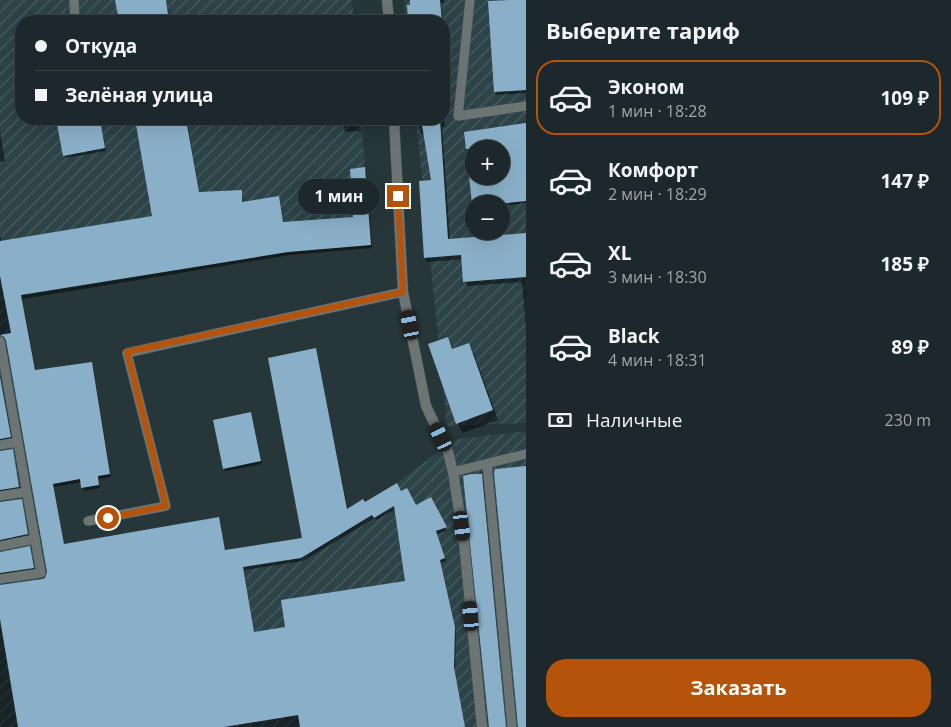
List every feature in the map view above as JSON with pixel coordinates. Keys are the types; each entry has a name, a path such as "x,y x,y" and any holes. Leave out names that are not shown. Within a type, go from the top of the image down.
{"street":[{"path":"388,0 389,15"},
{"path":"394,125 403,292 426,406 448,452 453,472 464,542 482,727"}],"lane":[{"path":"74,0 75,15"},
{"path":"470,0 458,116 526,106"},
{"path":"88,522 166,506 127,352 403,292"},
{"path":"0,346 5,397 18,442 41,573 0,579"},
{"path":"0,445 18,442"},
{"path":"453,472 526,454"},
{"path":"487,464 512,727"},
{"path":"0,496 26,492"},
{"path":"0,546 35,539"}],"shaded area":[{"path":"0,0 352,0 353,15 15,15 15,125 361,125 371,245 288,252 21,296 0,271"},
{"path":"404,0 526,0 526,423 447,426 417,125 450,125 450,15 405,15"},
{"path":"0,276 19,374 52,578 298,539 363,499 365,502 397,483 458,439 526,431 526,727 0,727"}],"building":[{"path":"115,0 166,0 168,15 118,15"},
{"path":"410,0 440,0 441,15 408,15 407,5 410,5"},
{"path":"526,0 526,90 494,92 488,1"},
{"path":"526,123 526,201 510,203 510,195 471,195 470,185 510,185 510,140 465,140 464,132"},
{"path":"57,125 101,125 105,148 63,156"},
{"path":"136,125 187,125 199,192 242,190 242,202 279,196 283,222 353,217 350,169 365,167 371,245 288,252 21,295 35,370 92,362 110,474 98,476 99,485 81,488 80,479 53,484 64,544 219,517 225,550 302,538 268,358 316,348 347,509 363,499 365,502 397,483 401,491 407,488 416,505 431,497 447,527 436,531 445,558 440,560 455,627 454,667 465,727 300,727 298,715 224,727 18,727 0,619 0,585 42,579 45,578 47,572 6,340 0,335 11,333 0,276 0,241 152,216","holes":["394,506 405,581 281,600 285,627 254,632 243,567 301,558 372,515 374,518"]},
{"path":"422,125 440,125 448,239 465,238 465,240 510,240 510,234 526,233 526,277 463,282 461,255 424,258 419,181 431,180"},
{"path":"448,337 452,349 469,343 493,410 456,424 428,344"},
{"path":"0,377 11,437 0,439"},
{"path":"251,412 261,461 223,469 213,420"},
{"path":"13,449 19,487 0,490 0,451"},
{"path":"526,466 526,727 518,727 494,473 495,469"},
{"path":"482,474 506,727 489,727 463,476"},
{"path":"22,499 28,534 0,540 0,502"},
{"path":"30,546 34,568 0,573 0,552"}],"route":[{"path":"108,518 166,506 127,352 403,292 398,196"}]}
